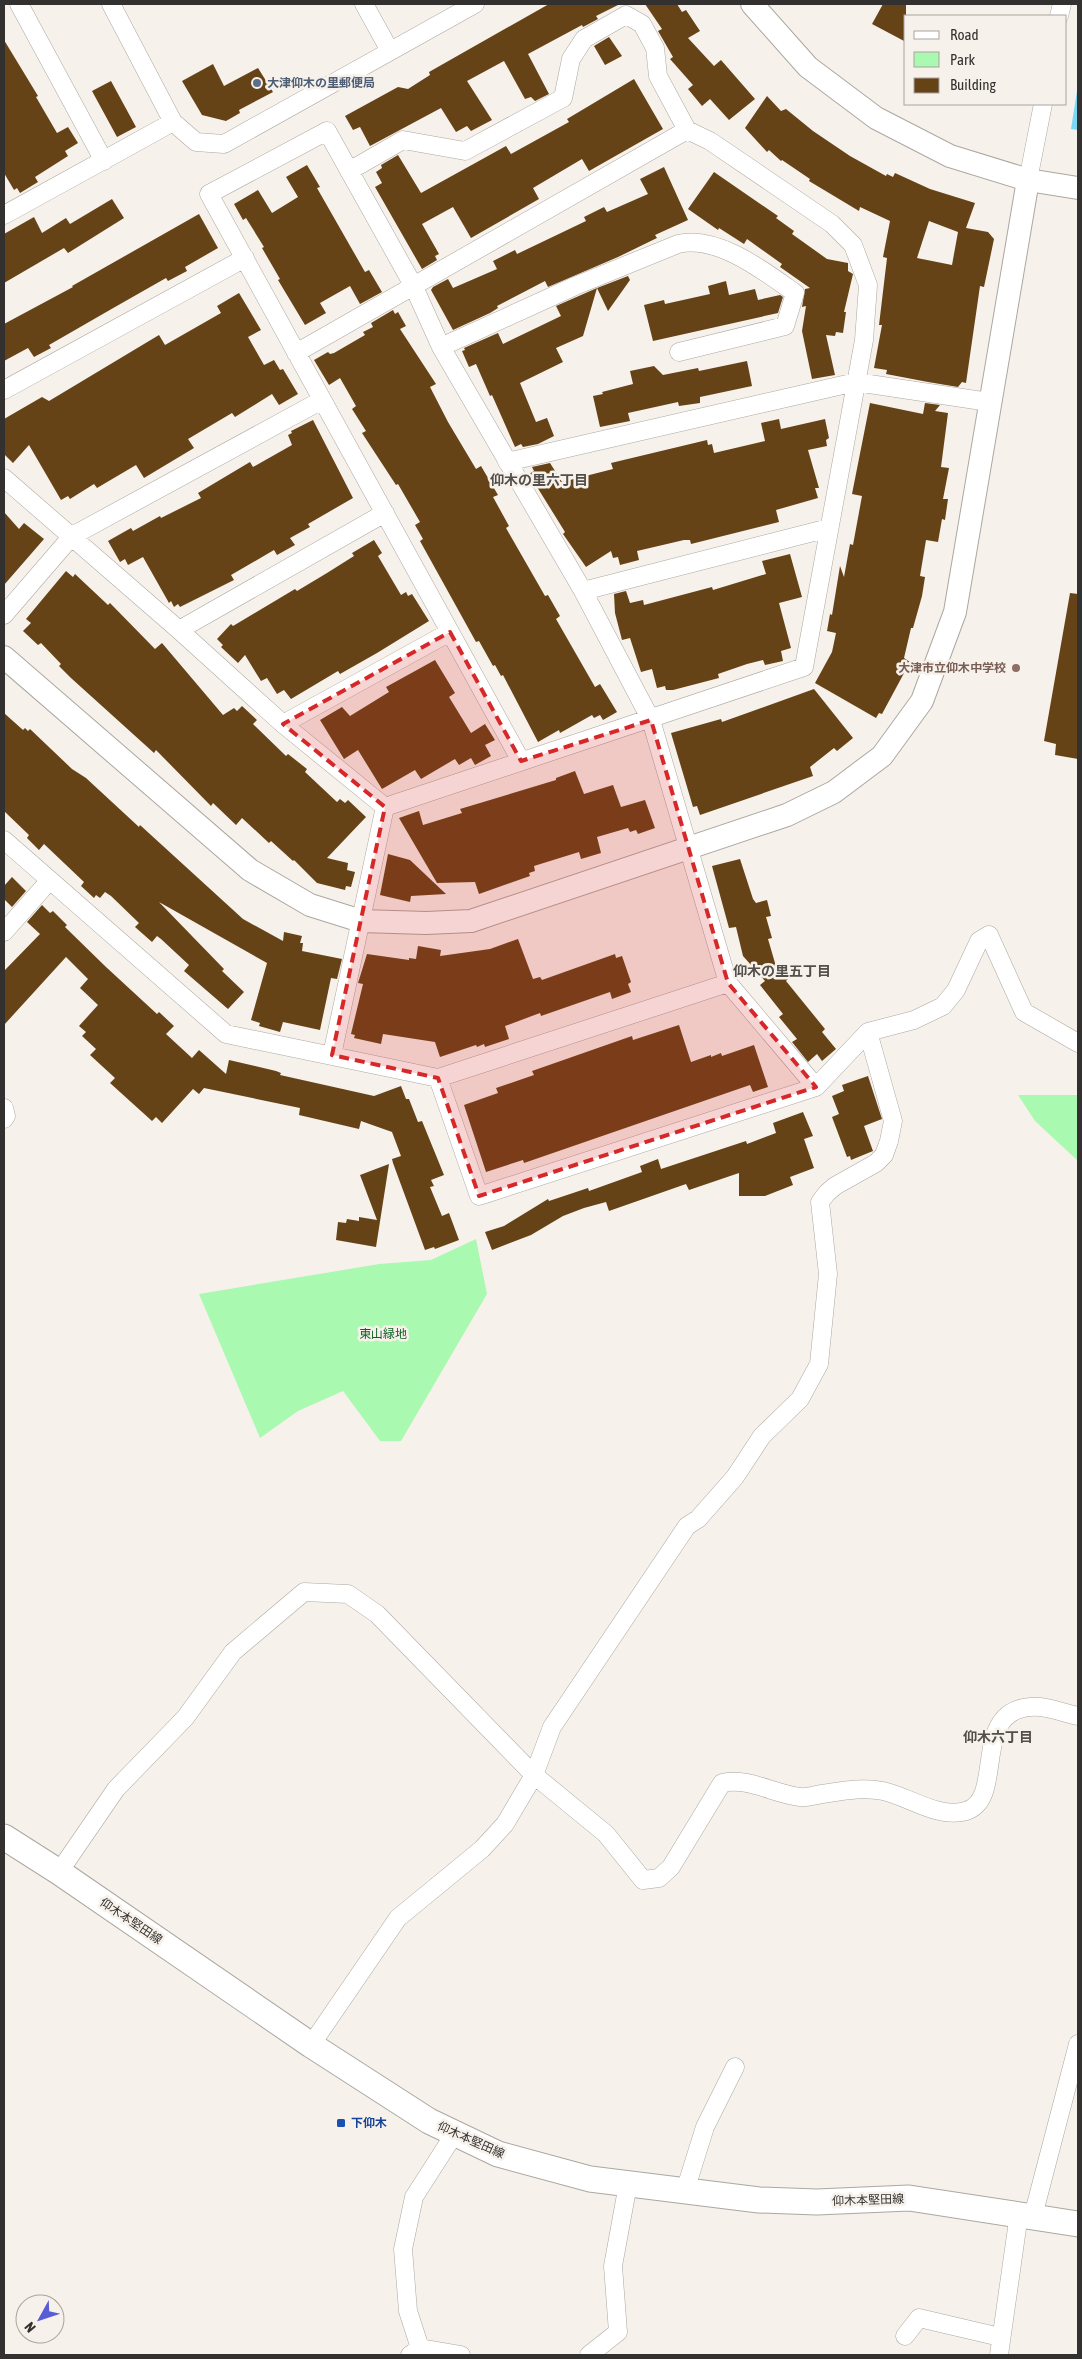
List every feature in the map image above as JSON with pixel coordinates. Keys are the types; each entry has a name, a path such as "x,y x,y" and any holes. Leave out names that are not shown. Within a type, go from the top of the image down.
{"main road":[{"name":"仰木本堅田線","path":"4,1837 59,1872 311,2045 429,2121 498,2154 590,2179 628,2184 778,2201 817,2202 909,2198 1078,2224"}],"street":[{"path":"19,4 104,162"},
{"path":"112,4 173,122 196,142 224,144 475,4"},
{"path":"364,4 390,51"},
{"path":"752,4 808,68 876,118 950,156 1028,180 1078,188"},
{"path":"349,171 403,140 465,151 562,98 571,60 584,39 626,15 642,24 655,48 658,76 687,130 710,141 832,224 853,246 868,284 864,340 804,668 385,807"},
{"path":"4,657 250,870 310,904 361,921 426,923 470,921 689,849 787,814 834,792 882,756 922,701 954,612 989,402 1043,105"},
{"path":"4,215 104,162 173,122"},
{"path":"296,353 412,285 687,130"},
{"path":"521,761 209,194 327,131 412,285 441,347 583,591 650,720 728,983 816,1087"},
{"path":"441,347 575,286 689,241 721,248 795,293 785,326 679,352"},
{"path":"4,390 245,258"},
{"path":"507,462 856,382 989,402"},
{"path":"4,615 72,536 322,400"},
{"path":"4,478 179,630 283,724 385,807"},
{"path":"179,630 385,513"},
{"path":"583,591 829,528"},
{"path":"283,724 450,632"},
{"path":"332,1055 385,807"},
{"path":"4,840 226,1034 438,1078 728,983"},
{"path":"4,932 50,880"},
{"path":"438,1078 479,1196 816,1087 868,1032 914,1020 943,1006 956,990 979,941 989,935 1024,1012 1078,1043"},
{"path":"311,2045 398,1918 482,1849 505,1824 534,1775 552,1727 687,1526 698,1520 735,1477 762,1436 800,1399 819,1364 828,1274 820,1202 835,1186 876,1163 884,1155 893,1121 868,1032"},
{"path":"4,1108 6,1116 4,1119"},
{"path":"59,1872 116,1788 185,1718 233,1652 304,1592 348,1594 377,1614 534,1775 606,1834 643,1880 659,1878 671,1868 722,1783 734,1780 801,1797 857,1789 883,1791 950,1814 969,1810 979,1801 986,1784 997,1726 1012,1711 1031,1706 1078,1716"},
{"path":"999,2355 1000,2337 1026,2215 1078,2044"},
{"path":"686,2191 705,2127 735,2067"},
{"path":"455,2134 414,2197 403,2249 408,2311 415,2352 461,2355"},
{"path":"589,2355 618,2332 613,2266 628,2184"},
{"path":"905,2336 919,2318 1000,2337"}],"highlighted area":[{"path":"450,632 521,761 651,720 728,983 816,1087 479,1196 438,1078 332,1055 385,807 283,724"}],"green space":[{"path":"1018,1095 1078,1095 1078,1161 1035,1121"},
{"name":"東山緑地","path":"476,1239 487,1294 401,1441 380,1441 343,1391 298,1411 260,1438 199,1294 379,1264 431,1260"}],"water":[{"path":"1078,91 1078,130 1071,129"}],"building":[{"path":"549,4 620,4 596,16 598,19 583,27 582,25 528,54 549,94 535,101 531,97 525,99 504,61 467,81 492,120 471,131 467,126 456,132 441,108 370,146 360,127 353,130 345,116 398,87 408,89 430,75 429,72"},
{"path":"645,4 677,4 682,12 686,10 700,31 688,38 714,66 721,60 755,99 729,120 710,99 702,106 688,89 693,85 670,59 673,57 658,31 662,29"},
{"path":"883,4 906,4 904,41 872,24"},
{"path":"609,37 622,56 605,65 594,46"},
{"path":"4,40 38,96 36,97 57,133 68,127 78,143 65,151 68,156 35,177 38,182 20,193 17,188 14,190 4,173"},
{"path":"213,64 224,86 258,68 273,92 239,110 240,113 226,121 202,115 182,81"},
{"path":"634,79 663,129 589,171 582,159 533,188 539,199 471,238 453,207 422,224 439,254 435,256 437,260 422,269 375,187 382,183 376,172 382,168 381,165 398,155 421,193 506,146 511,154 569,122 567,119"},
{"path":"111,81 136,127 117,137 92,91"},
{"path":"767,96 781,111 786,109 813,131 850,156 886,176 887,174 893,177 895,173 930,189 975,203 966,228 988,232 994,239 984,287 980,286 966,383 962,382 958,387 886,374 887,370 874,368 882,325 879,325 887,258 883,257 890,221 860,207 859,211 809,181 810,179 781,161 769,150 767,152 745,128","holes":["929,221 958,232 952,265 917,258"]},
{"path":"307,165 320,187 317,188 365,272 369,270 382,292 360,304 350,286 320,303 326,313 305,325 278,280 280,279 262,248 264,247 246,218 243,220 234,204 258,190 272,213 298,197 286,177"},
{"path":"664,167 688,220 655,235 657,238 618,257 548,287 545,281 497,306 498,308 490,313 453,330 431,290 433,287 448,279 453,288 497,269 493,261 515,250 517,254 586,221 584,217 604,207 607,212 648,194 640,179"},
{"path":"714,172 778,216 776,218 794,231 792,234 827,259 848,263 848,271 853,274 844,312 846,312 843,333 836,332 835,336 826,335 835,375 812,379 802,331 806,306 802,307 805,289 810,288 780,267 782,264 747,239 744,244 719,228 718,230 688,209"},
{"path":"112,199 124,218 68,253 64,248 4,283 4,234 34,217 42,233 66,218 70,224"},
{"path":"199,214 218,248 185,267 187,271 168,281 166,278 49,345 51,348 34,357 28,348 4,361 4,324 73,287"},
{"path":"628,276 630,280 608,311 597,288"},
{"path":"726,281 729,295 755,289 758,300 780,295 783,297 778,313 653,341 644,305 664,300 665,304 710,294 708,286"},
{"path":"597,288 583,336 556,348 563,362 520,383 536,422 547,418 554,436 538,444 523,447 521,444 515,447 476,364 469,367 462,351 465,350 464,348 498,333 503,344 561,316 556,306"},
{"path":"239,293 261,330 248,337 264,365 274,360 280,370 283,369 298,394 279,405 272,394 235,417 232,413 188,439 194,448 144,478 136,465 97,488 94,484 70,499 68,496 61,500 29,445 13,463 4,454 4,419 42,397 49,401 159,335 165,345 221,313 217,306"},
{"path":"393,310 395,314 398,312 406,326 400,329 436,384 430,387 448,422 476,469 481,466 498,495 493,497 509,526 506,528 545,596 548,595 560,616 556,619 595,687 600,684 617,712 603,720 600,715 594,718 592,715 560,733 559,730 538,742 503,675 501,676 495,665 493,666 479,641 476,642 420,541 423,539 415,525 420,522 398,484 396,485 362,433 366,431 352,409 356,406 340,378 329,385 314,360 328,352 330,354 334,353 365,335 363,332 373,327 371,323"},
{"path":"747,361 752,386 700,397 700,403 679,406 678,402 628,413 630,421 600,427 593,396 633,384 630,371 654,366 663,375 698,368 699,371"},
{"path":"870,403 923,414 925,403 940,405 935,411 948,413 941,467 949,468 943,499 948,499 945,520 942,519 938,542 926,540 920,576 925,577 922,596 913,628 911,628 904,658 910,662 882,714 879,713 876,718 815,683 832,652 836,633 827,631 830,614 832,615 840,566 844,577 850,544 853,545 862,496 852,494"},
{"path":"779,419 781,429 825,419 829,438 826,440 827,446 808,450 819,488 815,488 818,498 776,510 779,522 691,544 690,540 684,540 637,551 639,560 620,565 618,557 613,558 611,551 586,567 563,534 565,532 529,474 534,471 532,467 550,463 562,482 613,469 611,463 707,440 708,445 712,444 714,453 765,441 761,423"},
{"path":"313,420 353,498 308,524 310,527 290,538 295,545 277,555 274,550 231,575 234,580 180,607 178,604 174,607 171,601 169,603 143,557 128,565 125,559 120,562 108,541 131,528 133,531 160,516 161,518 201,498 198,493 250,462 253,467 292,445 288,435 292,433 291,431"},
{"path":"4,512 19,529 24,523 44,539 4,585"},
{"path":"374,540 382,553 378,556 401,595 406,592 408,596 412,594 429,621 340,674 338,671 291,699 284,690 277,694 267,678 261,681 245,655 238,663 221,647 223,645 217,639 231,624 233,626 295,589 297,591 354,556 352,553"},
{"path":"790,554 802,597 779,603 791,648 781,651 783,661 765,665 763,660 747,664 718,674 719,678 673,690 666,690 665,686 657,688 652,669 641,672 630,638 622,640 615,613 614,594 626,591 630,603 643,600 644,605 712,587 713,590 766,574 762,561"},
{"path":"66,571 73,577 75,574 108,605 110,603 155,649 162,643 223,715 234,708 237,711 242,706 257,720 253,724 286,756 288,754 307,769 305,772 337,802 340,799 345,803 348,800 366,817 327,858 348,863 347,870 355,872 351,887 346,886 345,890 317,883 294,860 271,841 269,843 242,818 236,825 213,803 211,806 156,750 154,753 71,678 59,666 61,664 41,643 38,645 23,631 31,623 26,619"},
{"path":"1070,593 1078,594 1078,759 1055,755 1056,744 1044,741"},
{"path":"435,660 455,693 449,697 471,733 485,724 495,740 485,745 491,756 475,765 471,758 459,765 455,759 421,779 415,770 382,789 358,750 344,759 320,720 342,707 350,716 389,692 386,687"},
{"path":"814,689 853,738 837,751 834,748 810,767 813,776 700,815 697,806 693,807 671,733 721,719 722,722"},
{"path":"4,713 23,730 25,728 28,731 30,729 72,769 86,778 139,827 140,825 243,919 283,941 284,932 302,936 300,943 303,943 302,951 342,959 337,979 331,978 320,1030 283,1022 280,1032 259,1026 260,1023 251,1020 267,963 159,902 224,969 222,971 244,992 228,1009 184,971 189,965 161,939 157,936 152,942 135,927 139,923 111,896 105,892 100,898 96,895 94,898 81,886 84,882 44,844 39,850 27,838 29,835 4,811"},
{"path":"575,771 584,794 613,785 621,807 645,800 655,828 638,834 636,830 630,832 628,828 597,837 601,853 581,859 579,852 534,866 535,871 529,873 530,876 479,894 475,882 437,883 399,818 419,811 423,825 462,813 460,809 556,780 556,778"},
{"path":"388,854 410,860 446,894 411,896 410,902 380,895"},
{"path":"740,859 753,899 756,903 767,900 771,916 766,917 772,938 768,939 775,963 788,979 786,981 825,1029 822,1032 836,1049 822,1061 817,1054 808,1062 792,1042 797,1039 779,1017 783,1014 760,985 765,981 743,956 736,927 729,928 712,866"},
{"path":"12,877 26,891 12,907 4,899 4,886"},
{"path":"42,905 50,913 53,911 67,925 65,927 106,967 157,1014 159,1012 174,1026 166,1034 192,1058 199,1050 226,1074 229,1060 276,1071 281,1073 280,1075 374,1096 401,1086 406,1099 409,1099 418,1122 422,1121 444,1175 431,1180 434,1186 430,1187 442,1216 449,1213 459,1240 435,1249 434,1247 425,1250 393,1163 392,1159 401,1156 392,1132 361,1121 359,1129 299,1115 300,1108 204,1088 199,1094 193,1089 162,1123 156,1117 152,1121 110,1083 115,1078 90,1055 96,1049 82,1036 86,1032 79,1026 98,1005 80,988 88,979 66,957 4,1025 4,971 40,934 27,922"},
{"path":"518,939 533,979 540,977 542,980 615,954 616,958 622,956 631,982 628,984 631,992 612,999 610,992 541,1016 540,1013 505,1026 509,1039 485,1047 484,1044 477,1047 476,1045 440,1057 435,1042 383,1034 381,1044 354,1038 355,1035 351,1034 363,984 358,983 367,954 409,960 409,958 416,959 418,946 441,950 440,956 490,949"},
{"path":"679,1025 691,1062 721,1053 722,1056 754,1045 768,1087 753,1092 750,1085 524,1163 523,1160 486,1172 464,1105 498,1093 496,1088 534,1075 532,1071 632,1036 633,1040"},
{"path":"868,1076 882,1119 864,1126 873,1151 851,1160 850,1156 847,1157 832,1117 839,1114 832,1096 844,1091 842,1085"},
{"path":"803,1112 813,1136 804,1139 814,1168 790,1177 793,1185 765,1196 739,1196 739,1173 689,1190 686,1184 609,1211 606,1202 584,1208 563,1216 531,1235 492,1250 485,1232 504,1226 548,1199 549,1201 588,1188 589,1191 642,1172 640,1166 658,1159 661,1169 746,1141 747,1144 776,1133 773,1123"},
{"path":"389,1164 376,1247 336,1240 338,1222 346,1223 347,1219 359,1221 359,1217 377,1220 360,1175"}],"place":[{"name":"大津仰木の里郵便局","path":"257,83"},
{"name":"大津市立仰木中学校","path":"1016,668"},
{"name":"下仰木","path":"341,2123"}],"district":[{"name":"仰木の里六丁目","path":"539,480"},
{"name":"仰木の里五丁目","path":"782,971"},
{"name":"仰木六丁目","path":"998,1737"}]}
